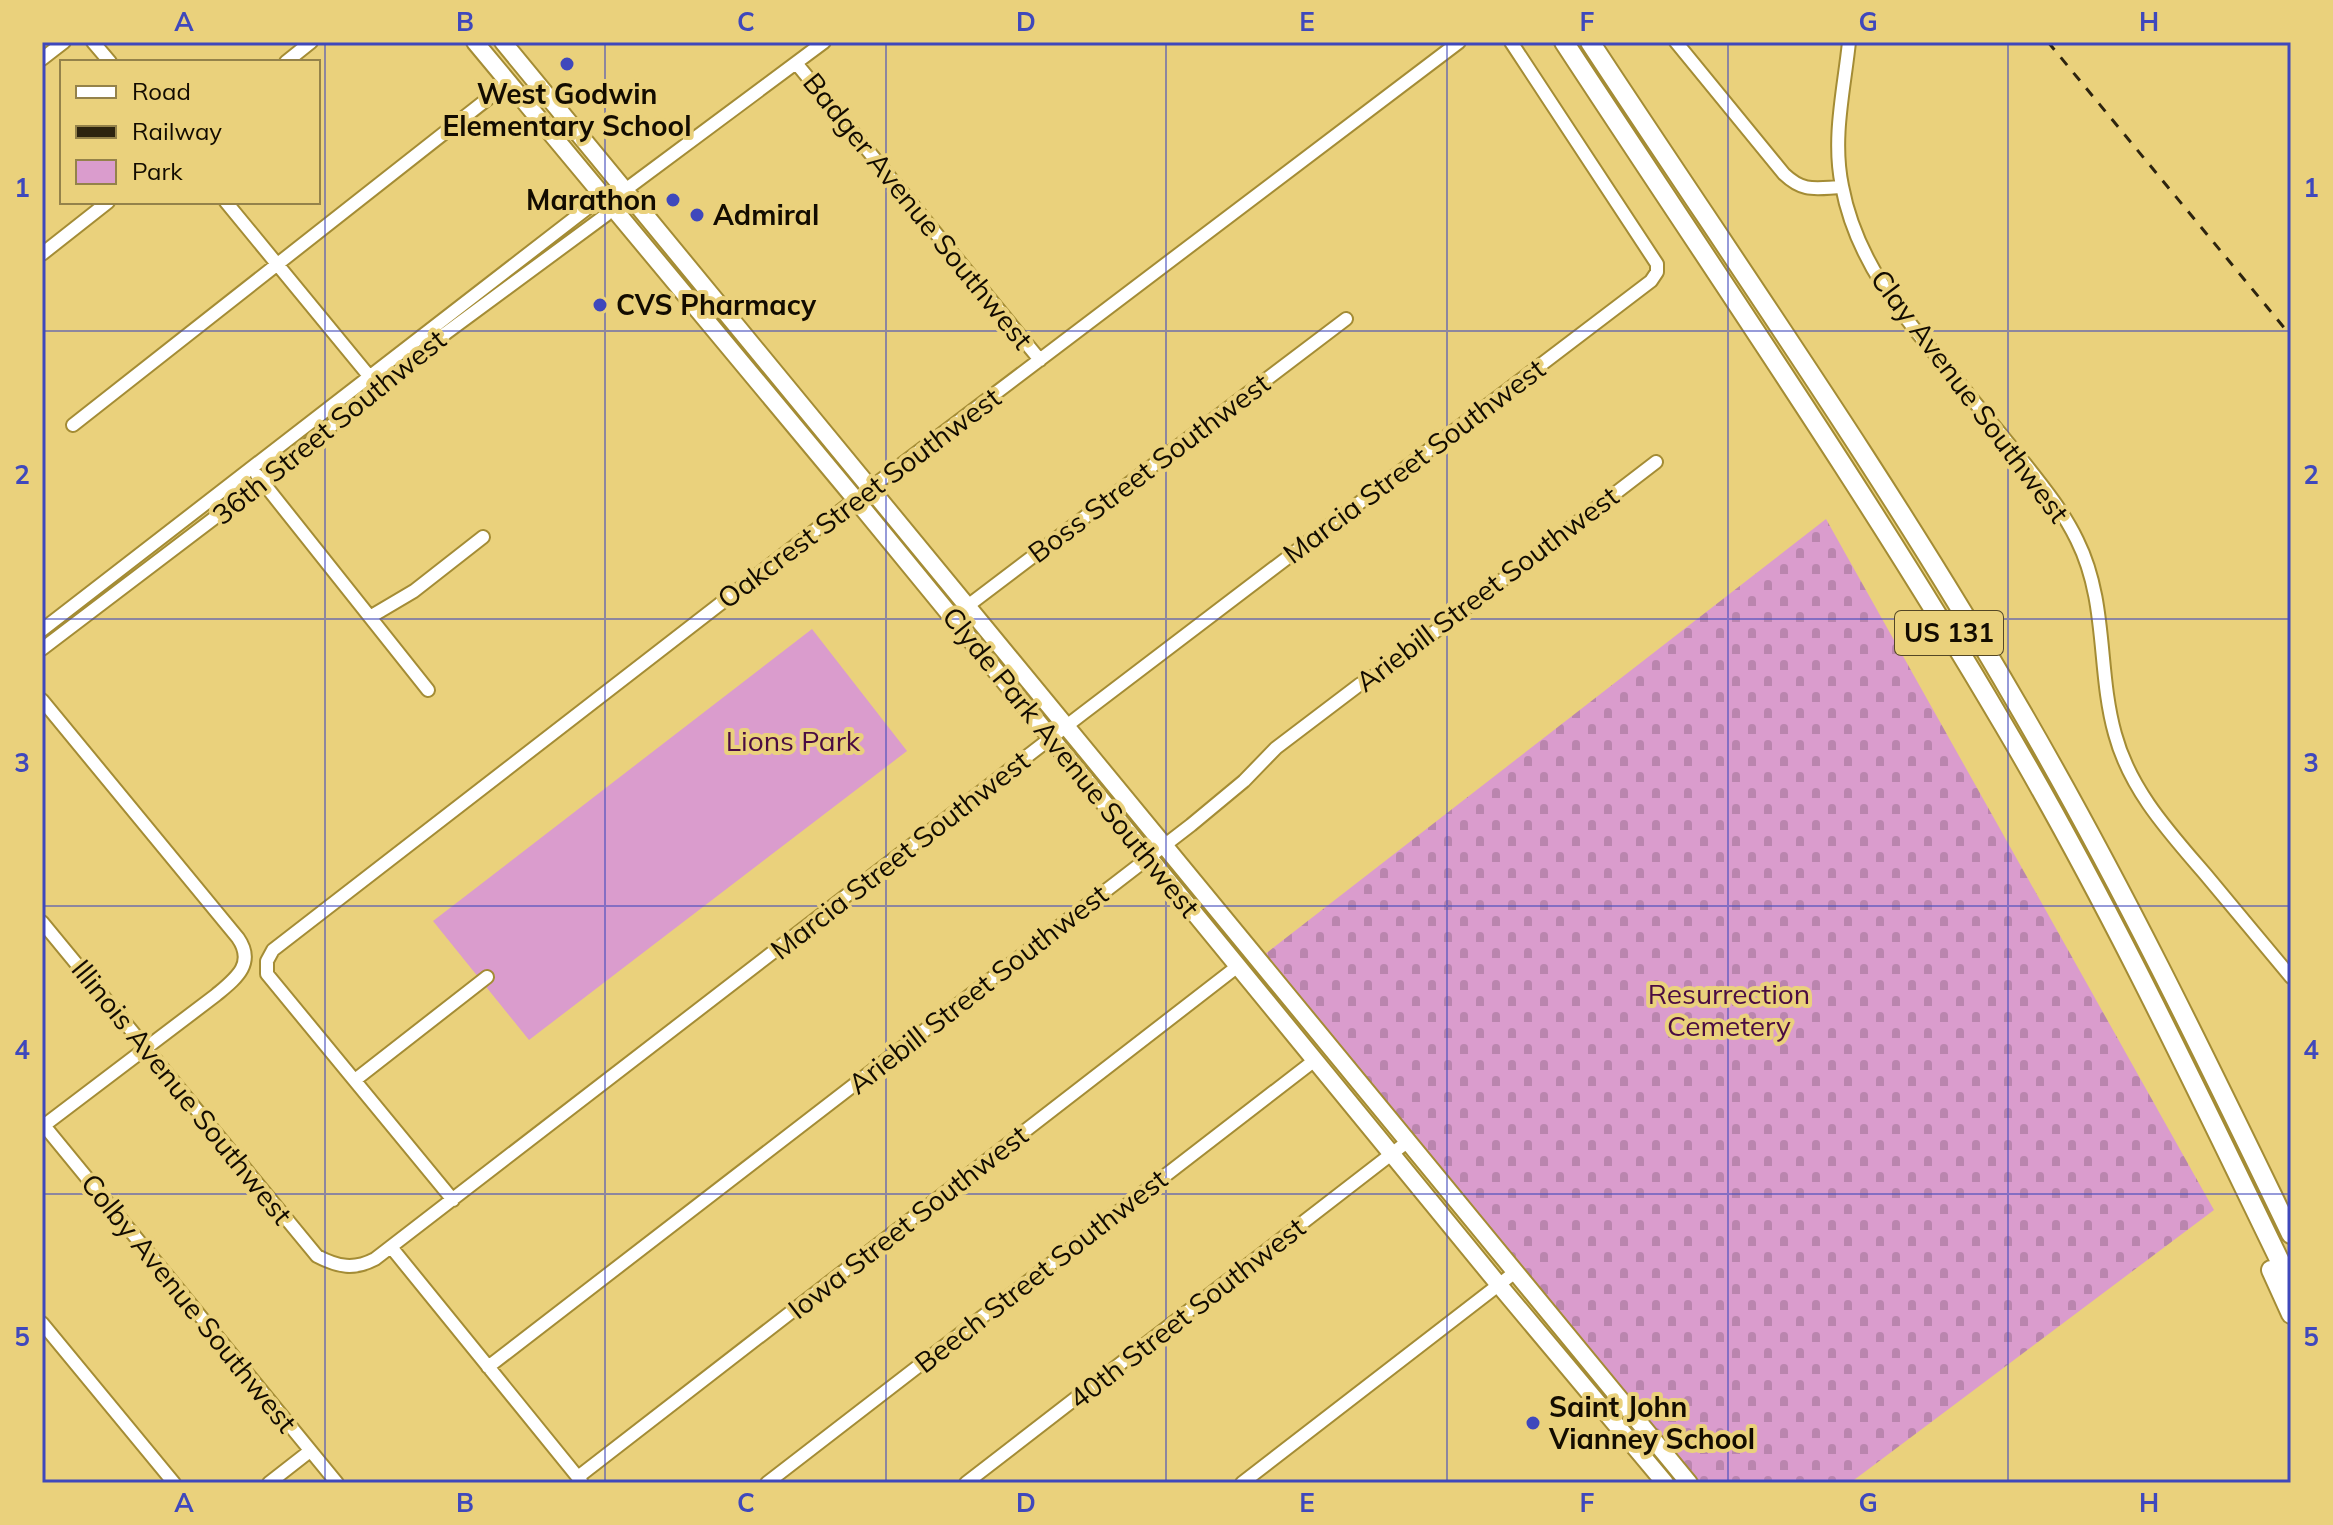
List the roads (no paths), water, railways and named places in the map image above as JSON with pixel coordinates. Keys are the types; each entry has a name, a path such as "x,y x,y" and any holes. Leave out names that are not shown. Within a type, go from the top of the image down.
{"highway":[{"path":"1549,42 1625,135"},
{"name":"US 131","path":"1564,42 1912,574 2004,726 2133,959 2291,1284"},
{"name":"US 131","path":"1593,42 1620,88 1882,485 1992,662 2114,877 2291,1234"},
{"path":"2212,1071 2291,1207"},
{"path":"2229,1155 2264,1255 2291,1314"}],"main road":[{"name":"Clyde Park Avenue Southwest","path":"475,42 953,617 1499,1285 1665,1483"},
{"name":"Clyde Park Avenue Southwest","path":"503,42 1689,1483"}],"street":[{"path":"42,59 64,42"},
{"path":"93,42 108,60"},
{"path":"288,60 311,42"},
{"name":"36th Street Southwest","path":"42,649 263,481 374,382 594,203 609,202 824,42"},
{"name":"Oakcrest Street Southwest","path":"355,1080 267,974 267,961 273,950 871,488 1459,42"},
{"name":"Marcia Street Southwest","path":"324,1260 334,1265 355,1267 375,1259 1651,281 1657,272 1657,264 1511,42"},
{"path":"1676,42 1796,185 1806,189 1842,187"},
{"name":"Clay Avenue Southwest","path":"1849,42 1838,138 1842,187 1862,251 1877,280 1915,331 2054,501 2077,540 2096,594 2109,713 2124,761 2159,820 2291,977"},
{"name":"Badger Avenue Southwest","path":"796,63 1040,360"},
{"path":"73,425 509,82"},
{"path":"42,254 105,204"},
{"path":"228,204 374,382"},
{"name":"Boss Street Southwest","path":"953,617 1346,319"},
{"name":"36th Street Southwest","path":"42,630 252,470 374,382"},
{"name":"Ariebill Street Southwest","path":"488,1367 1163,846 1244,781 1276,748 1359,685 1389,667 1656,462"},
{"path":"252,470 428,690"},
{"path":"370,617 414,591 483,537"},
{"path":"42,700 238,938 246,956 239,975 216,995 43,1125"},
{"name":"Illinois Avenue Southwest","path":"42,922 301,1239 324,1260"},
{"name":"Iowa Street Southwest","path":"580,1480 1238,966"},
{"path":"453,1200 355,1080 487,977"},
{"name":"Beech Street Southwest","path":"767,1483 1315,1060"},
{"name":"Colby Avenue Southwest","path":"43,1125 337,1483"},
{"name":"40th Street Southwest","path":"966,1483 1407,1142"},
{"path":"391,1247 580,1480"},
{"path":"1242,1483 1514,1273"},
{"path":"42,1323 174,1483"},
{"path":"269,1483 310,1451"}],"railway":[{"path":"2048,42 2291,336"}],"place":[{"name":"West Godwin Elementary School","path":"567,64"},
{"name":"Marathon","path":"673,200"},
{"name":"Admiral","path":"697,215"},
{"name":"CVS Pharmacy","path":"600,305"},
{"name":"Saint John Vianney School","path":"1533,1423"}],"park label":[{"name":"Lions Park","path":"793,741"},
{"name":"Resurrection Cemetery","path":"1729,1010"}]}
